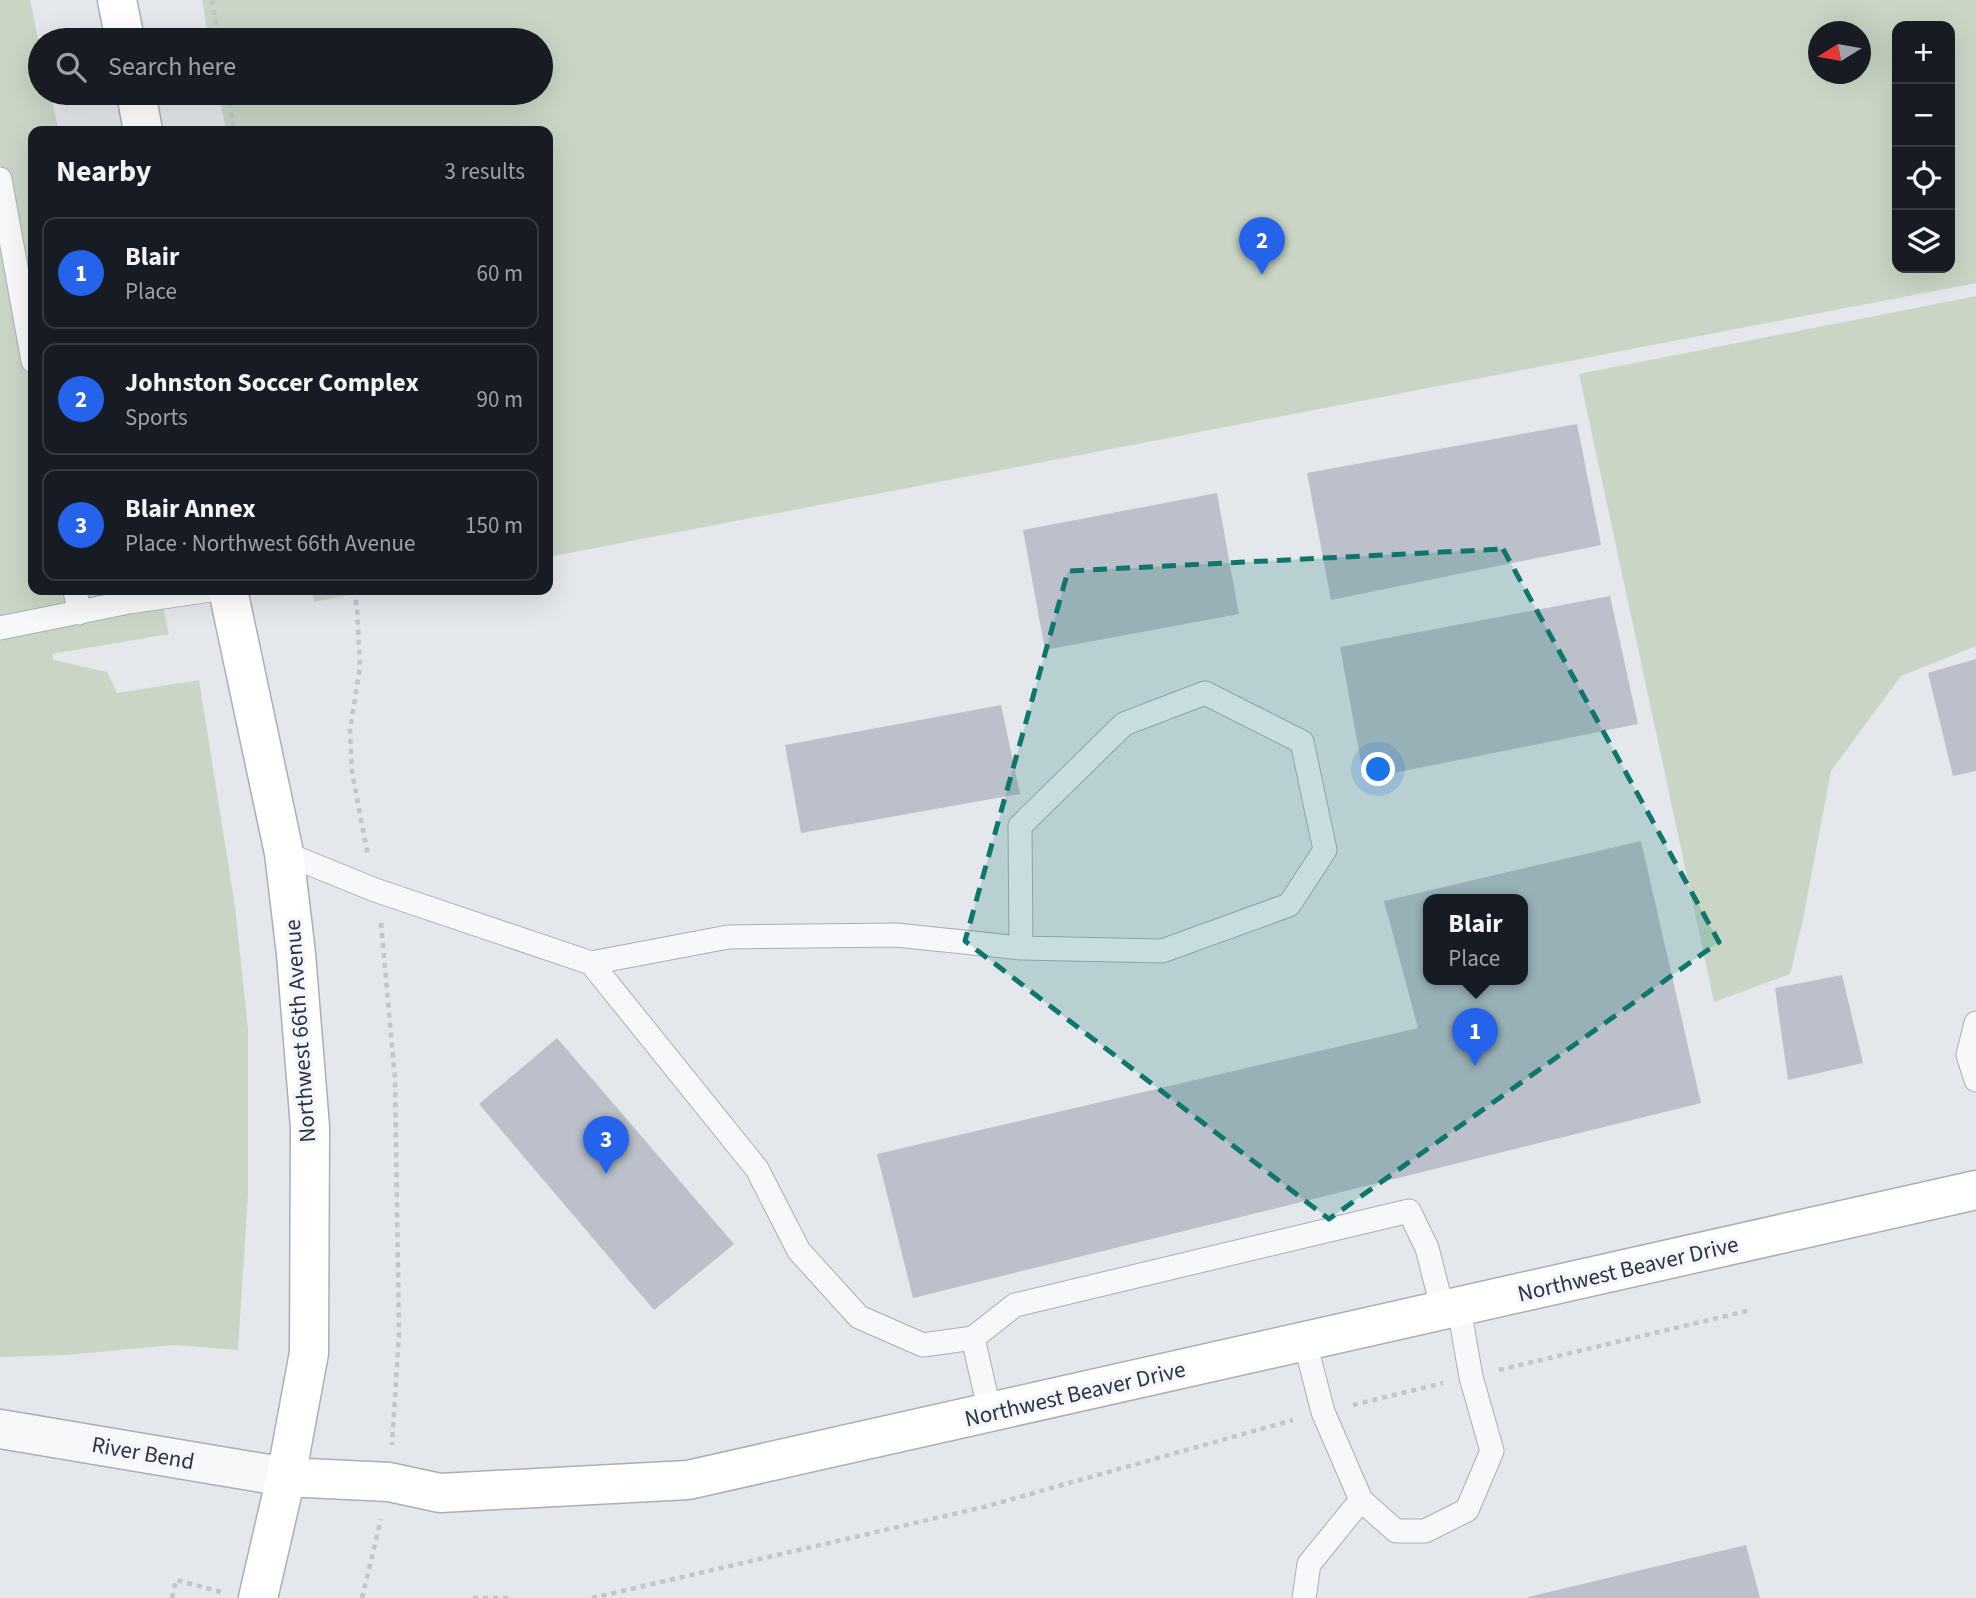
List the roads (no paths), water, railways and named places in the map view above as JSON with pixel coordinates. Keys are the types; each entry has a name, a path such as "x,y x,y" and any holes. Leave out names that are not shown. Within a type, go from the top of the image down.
{"main road":[{"path":"117,0 123,28"},
{"path":"138,105 142,126"},
{"name":"Northwest 66th Avenue","path":"229,595 284,853 296,954 310,1127 309,1353 286,1477"},
{"name":"Northwest Beaver Drive","path":"286,1477 389,1482 440,1493 688,1480 1976,1190"},
{"path":"245,1596 286,1477"}],"street":[{"name":"River Bend","path":"0,1429 286,1477"}],"lane":[{"path":"0,179 28,333"},
{"path":"76,595 79,613"},
{"path":"0,628 180,595"},
{"path":"284,853 375,890 591,963 728,937 896,935 1021,948 1162,951 1289,905 1325,850 1302,742 1205,693 1124,724 1020,827 1021,948"},
{"path":"591,963 757,1169 799,1251 859,1317 923,1345 972,1338 1015,1305 1409,1212 1427,1248 1451,1309 1492,1451 1467,1510 1425,1531 1396,1531 1361,1500 1323,1412 1305,1342"},
{"path":"1976,1023 1968,1055 1976,1080"},
{"path":"972,1338 990,1413"},
{"path":"1304,1598 1308,1564 1361,1500"}],"place":[{"name":"Johnston Soccer Complex","path":"1262,275"},
{"name":"Blair","path":"1475,1066"},
{"name":"Blair Annex","path":"606,1174"}]}
